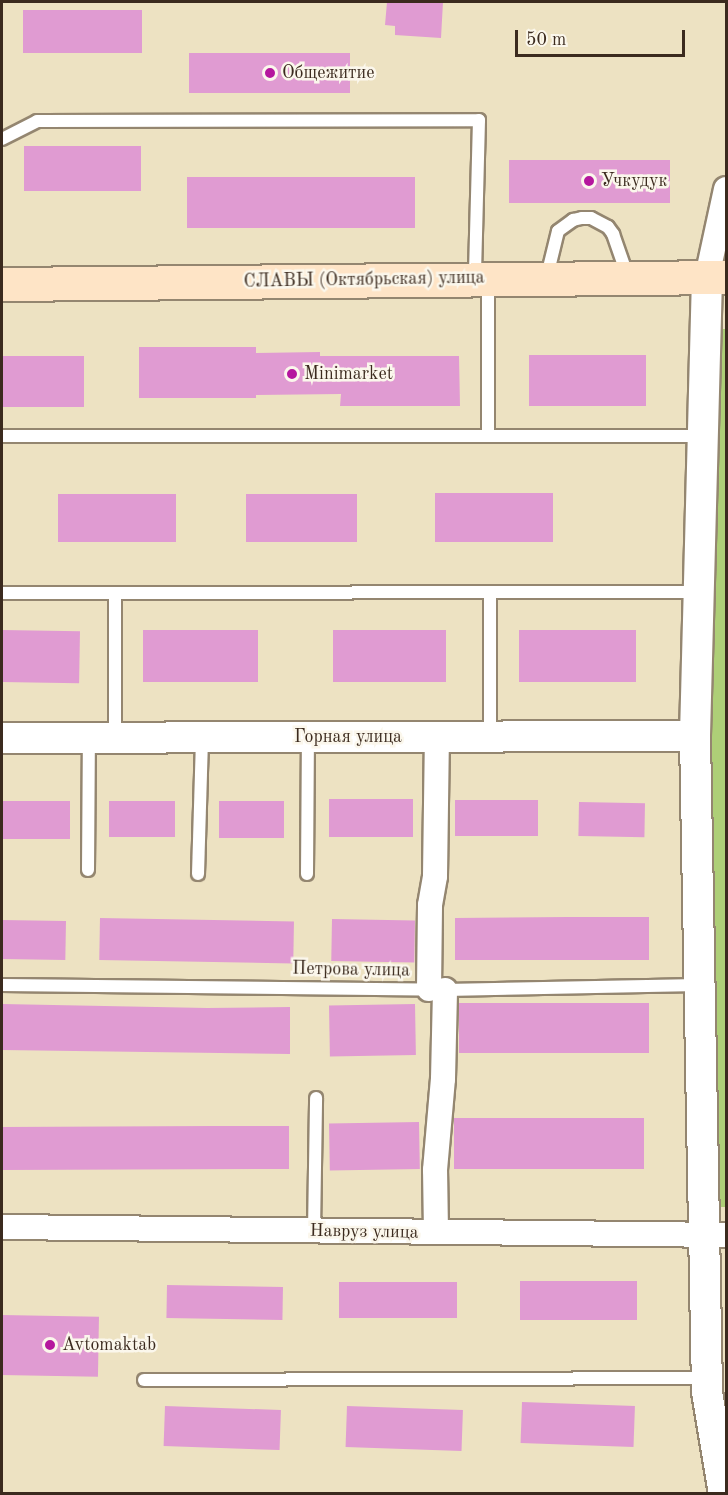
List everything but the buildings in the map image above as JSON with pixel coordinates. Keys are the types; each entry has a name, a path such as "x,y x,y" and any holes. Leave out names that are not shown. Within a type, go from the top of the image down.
{"main road":[{"name":"СЛАВЫ (Октябрьская) улица","path":"2,284 717,277"}],"street":[{"path":"724,1494 706,1378 715,1235 699,986 695,736 703,436 726,189"},
{"name":"Горная улица","path":"2,738 695,736"},
{"path":"436,1232 435,1170 443,1079 430,905 435,876 437,737"},
{"name":"Навруз улица","path":"2,1227 715,1235"}],"lane":[{"path":"2,139 37,121 479,120 488,436"},
{"path":"546,279 558,231 573,220 582,218 591,218 608,227 613,234 628,278"},
{"path":"2,436 703,436"},
{"path":"490,592 490,736"},
{"path":"2,593 699,592"},
{"path":"88,870 115,593"},
{"path":"307,874 308,737"},
{"path":"198,874 202,738"},
{"name":"Петрова улица","path":"2,985 437,989 699,986"},
{"path":"314,1231 316,1098"},
{"path":"144,1380 706,1378"}],"green space":[{"path":"718,329 726,329 726,1207 712,1207 706,658"}],"place":[{"name":"Общежитие","path":"270,73"},
{"name":"Учкудук","path":"589,181"},
{"name":"Minimarket","path":"292,374"},
{"name":"Avtomaktab","path":"50,1345"}]}
